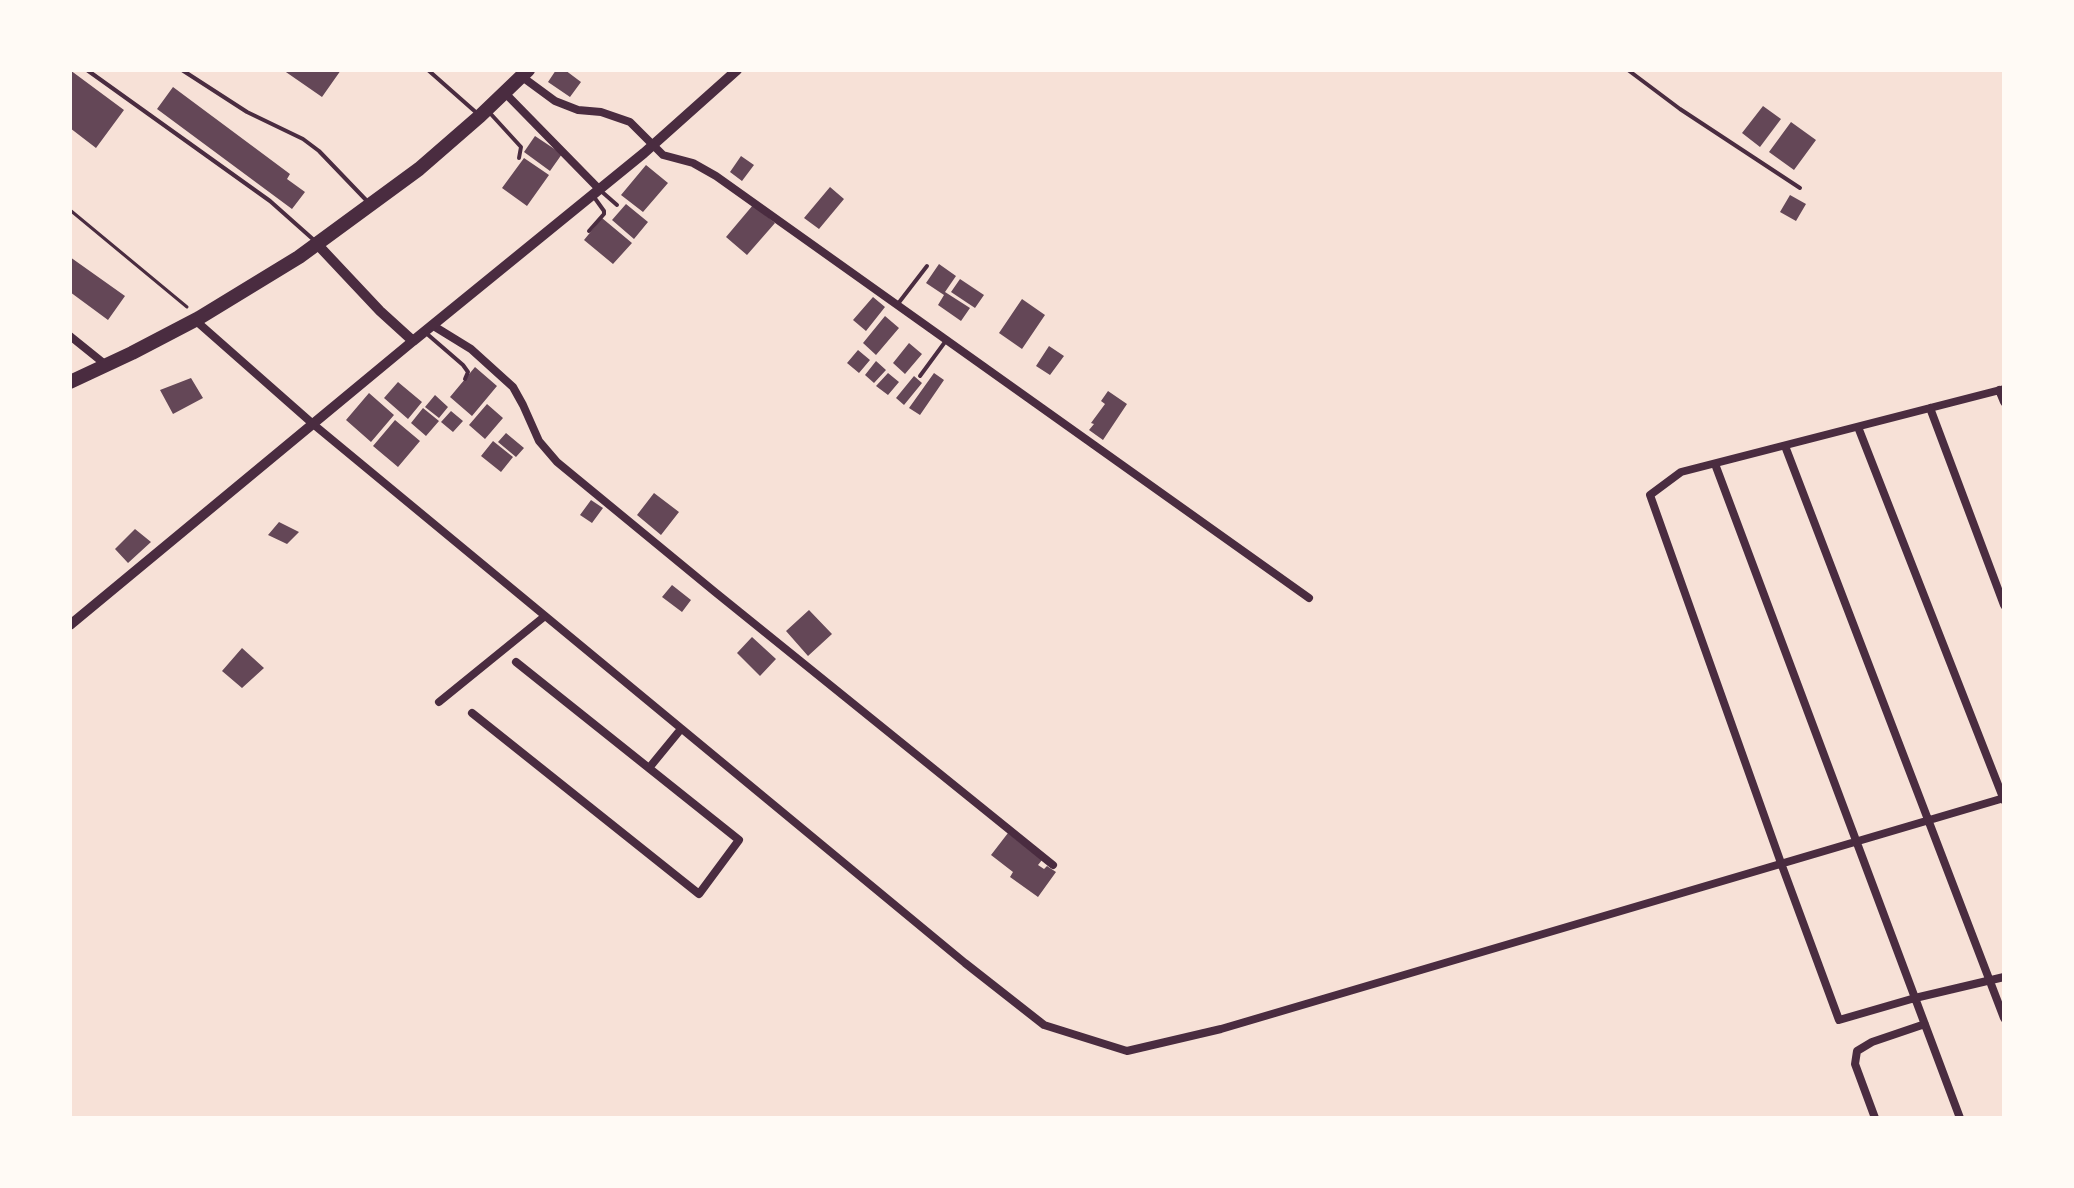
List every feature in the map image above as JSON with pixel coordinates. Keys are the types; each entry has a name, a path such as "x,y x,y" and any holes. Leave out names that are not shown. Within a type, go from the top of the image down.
{"highway":[{"path":"70,382 197,319 279,270 419,169 525,73"}],"street":[{"path":"70,625 653,145 737,70"},
{"path":"525,73 555,101 578,110 601,112 630,122 663,155 693,163 716,176 1309,598"},
{"path":"505,93 595,192"},
{"path":"317,244 413,341"},
{"path":"197,319 313,424 1044,1025 1127,1051 1221,1029 2004,799 1858,427"},
{"path":"428,328 471,349 513,387 539,441 557,462 1053,865"},
{"path":"70,336 106,365"},
{"path":"2004,402 2002,389 1681,472 1650,495 1839,1020 2004,977"},
{"path":"1930,408 2004,605"},
{"path":"1785,446 2004,1018"},
{"path":"1715,464 1960,1118"},
{"path":"439,702 545,616"},
{"path":"472,713 699,894 739,840 516,662"},
{"path":"649,768 681,729"},
{"path":"1875,1118 1855,1064 1857,1051 1872,1042 1925,1024"}],"lane":[{"path":"87,70 270,201 317,244"},
{"path":"182,70 247,112 303,139 319,151 371,206"},
{"path":"428,70 484,113 521,147 519,158"},
{"path":"1628,70 1680,109 1800,188"},
{"path":"595,192 617,205"},
{"path":"589,231 604,211 595,192"},
{"path":"897,305 927,266"},
{"path":"428,328 463,365 468,372 465,379"},
{"path":"920,376 946,340"}],"path":[{"path":"70,210 169,291 197,319"}],"building":[{"path":"70,70 124,110 96,148 70,128"},
{"path":"283,70 341,70 322,97"},
{"path":"556,70 565,70 581,82 570,97 548,82"},
{"path":"173,87 290,174 287,179 305,192 292,209 157,109"},
{"path":"1763,106 1781,119 1760,147 1742,133"},
{"path":"1791,122 1816,140 1794,170 1769,152"},
{"path":"535,136 562,154 550,171 524,152"},
{"path":"741,156 754,165 742,181 730,172"},
{"path":"524,158 549,175 527,206 502,188"},
{"path":"646,165 668,183 643,212 621,195"},
{"path":"830,187 844,199 819,229 804,218"},
{"path":"1790,195 1806,204 1796,221 1780,212"},
{"path":"626,204 648,222 634,239 612,220"},
{"path":"753,205 775,223 747,255 726,237"},
{"path":"602,218 632,243 613,264 584,240"},
{"path":"70,257 125,296 108,320 70,292"},
{"path":"939,264 956,276 945,292 970,308 961,321 938,305 944,295 926,283"},
{"path":"960,279 984,295 975,308 951,292"},
{"path":"873,297 885,307 866,331 853,320"},
{"path":"1022,299 1045,315 1022,349 999,333"},
{"path":"885,316 899,328 876,355 863,343"},
{"path":"909,343 922,354 905,374 893,363"},
{"path":"1049,346 1064,356 1050,375 1036,366"},
{"path":"858,350 870,360 859,373 847,363"},
{"path":"876,361 886,370 874,383 865,375"},
{"path":"475,367 497,386 472,416 450,397"},
{"path":"888,373 899,382 888,395 876,386"},
{"path":"934,373 944,380 920,415 909,408"},
{"path":"914,376 922,383 904,405 896,398"},
{"path":"191,378 203,398 173,414 160,390"},
{"path":"398,382 422,402 408,419 384,398"},
{"path":"1108,391 1127,404 1103,440 1089,430 1105,404 1101,401"},
{"path":"369,393 394,415 371,442 346,420"},
{"path":"435,395 448,407 439,418 425,407"},
{"path":"487,404 503,418 485,439 469,425"},
{"path":"423,408 439,421 426,436 411,423"},
{"path":"451,411 463,421 453,432 441,422"},
{"path":"395,420 420,441 398,467 373,446"},
{"path":"506,433 524,448 516,457 498,442"},
{"path":"493,441 513,457 501,472 481,456"},
{"path":"654,493 679,512 661,535 637,515"},
{"path":"591,500 603,508 592,523 580,515"},
{"path":"279,522 299,532 287,544 268,535"},
{"path":"135,529 151,542 128,563 115,549"},
{"path":"672,585 691,600 682,612 662,597"},
{"path":"809,610 832,634 808,656 786,631"},
{"path":"752,637 776,659 760,676 737,653"},
{"path":"242,648 264,668 242,688 222,671"},
{"path":"1008,833 1042,860 1038,865 1056,872 1038,897 1010,877 1013,872 991,855"}]}
